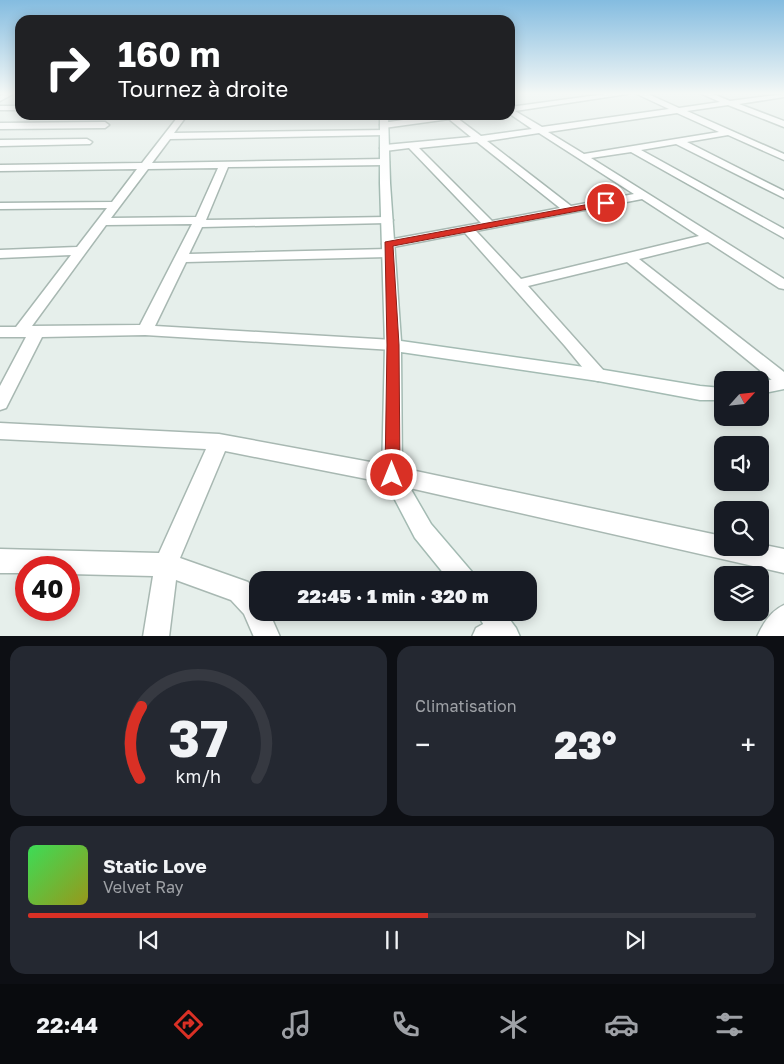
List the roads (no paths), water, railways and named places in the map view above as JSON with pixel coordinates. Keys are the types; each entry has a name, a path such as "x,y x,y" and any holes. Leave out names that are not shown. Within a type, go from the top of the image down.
{"street":[{"path":"0,126 106,124"},
{"path":"62,167 106,124"},
{"path":"20,332 176,124"},
{"path":"302,134 304,124"},
{"path":"167,136 302,134 384,124 384,162 393,345 392,475 423,531 456,571"},
{"path":"463,124 478,139 569,210"},
{"path":"530,124 784,285"},
{"path":"385,148 478,139 582,124"},
{"path":"706,124 784,157"},
{"path":"580,157 727,133"},
{"path":"677,141 784,194"},
{"path":"0,143 87,142"},
{"path":"413,146 490,225"},
{"path":"631,148 784,234"},
{"path":"0,168 384,162"},
{"path":"145,330 182,258 225,164"},
{"path":"182,258 388,248 468,229 643,196"},
{"path":"0,206 115,204"},
{"path":"102,222 387,220"},
{"path":"468,229 598,375"},
{"path":"518,284 708,238"},
{"path":"0,254 79,251"},
{"path":"629,257 784,382"},
{"path":"766,273 784,269"},
{"path":"0,332 145,330 393,345 598,375 700,394 714,394"},
{"path":"0,403 37,331"},
{"path":"769,386 784,382"},
{"path":"0,432 218,442 392,475 714,545"},
{"path":"156,636 166,565 218,442"},
{"path":"763,556 784,561"},
{"path":"0,561 166,565 239,591 253,605 267,636"},
{"path":"770,636 784,618"}]}
